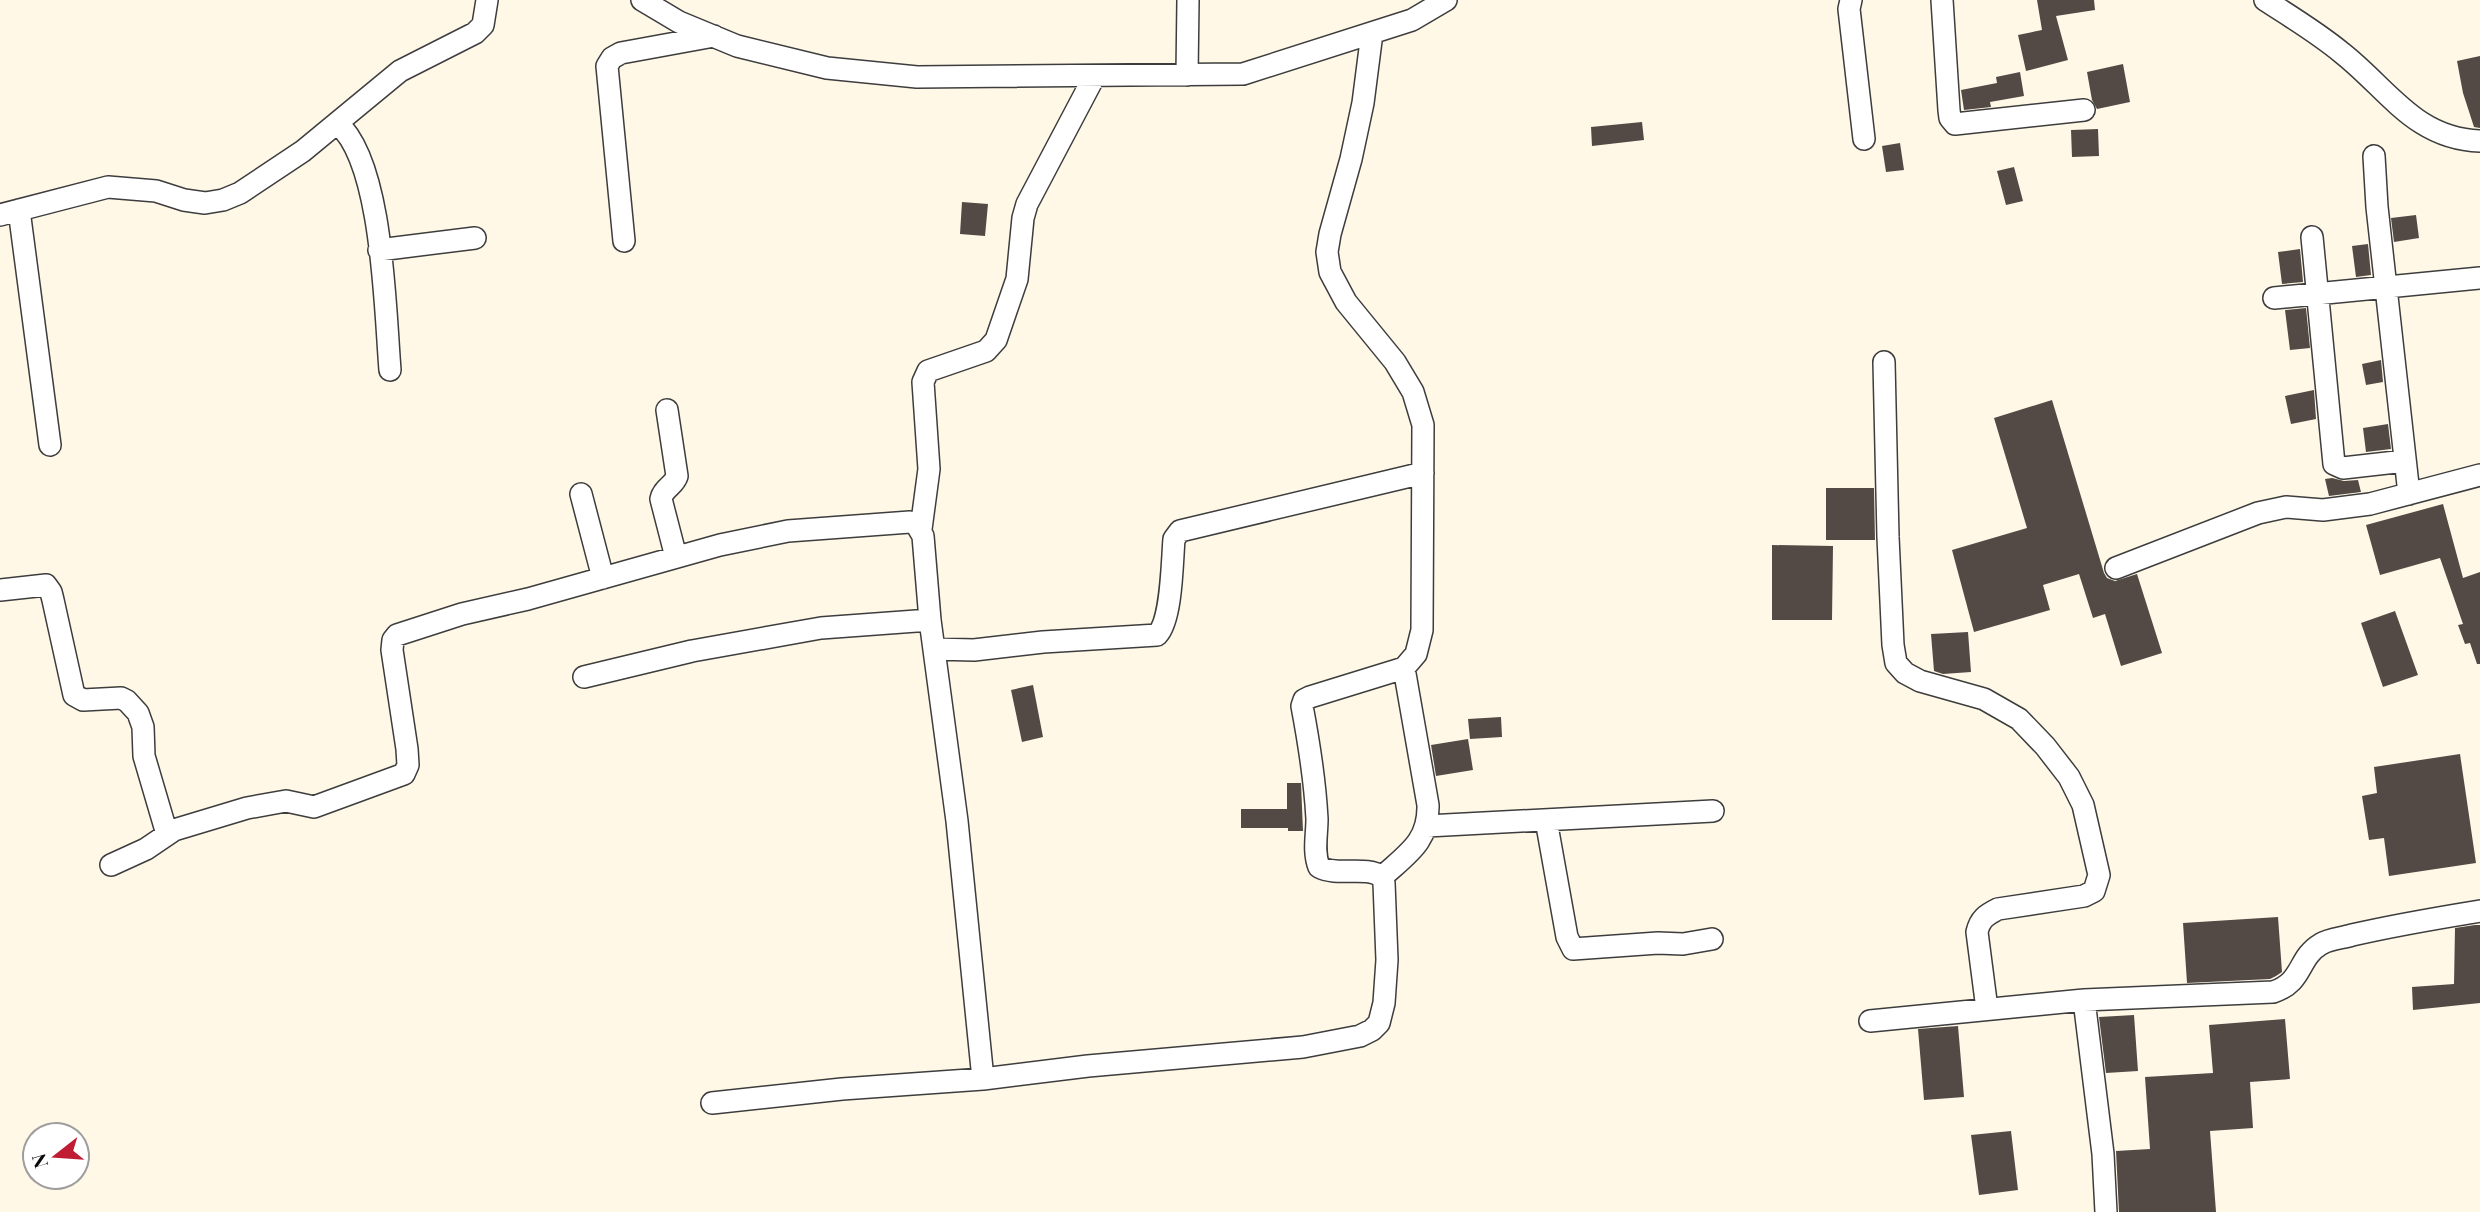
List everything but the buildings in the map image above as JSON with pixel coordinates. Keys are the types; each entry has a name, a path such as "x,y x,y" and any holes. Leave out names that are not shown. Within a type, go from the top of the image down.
{"street":[{"path":"50,444 10,212 108,187 156,191 205,203 240,193 303,151 345,132 400,71 475,33 483,25 487,0"},
{"path":"642,0 679,22 737,46 827,68 904,76 1243,74 1412,20 1446,0"},
{"path":"1187,75 1188,0"},
{"path":"1851,0 1849,9 1864,139"},
{"path":"1942,0 1950,118 1955,124 2084,110"},
{"path":"2265,0 2340,51 2421,124 2453,138 2480,141"},
{"path":"1372,33 1363,103 1351,159 1329,234 1327,252 1330,272 1346,302 1395,362 1413,392 1423,425 1422,630 1416,654 1404,668 1310,697 1304,700 1302,706 1310,745 1317,819 1316,860 1319,867 1326,871 1375,873 1382,877"},
{"path":"624,241 607,66 612,58 621,54 714,37"},
{"path":"983,1079 957,821 930,620 921,530 929,477 923,382 933,369 986,351 996,340 1017,279 1023,218 1027,204 1094,76"},
{"path":"345,132 367,176 374,204 390,370"},
{"path":"2374,156 2409,494"},
{"path":"379,250 475,237"},
{"path":"2312,237 2334,464 2343,468 2405,461"},
{"path":"2274,298 2480,278"},
{"path":"1884,362 1888,537 1896,663 1905,673 1920,681 1984,699 2020,719 2069,777 2083,805 2099,875 2094,891 2084,896 1998,909 1985,916 1977,932 1987,1009"},
{"path":"667,410 677,477 661,499 676,557"},
{"path":"934,649 974,650 1043,642 1157,635 1162,627 1167,605 1174,539 1180,531 1423,474"},
{"path":"2116,568 2258,513 2286,507 2323,510 2370,504 2480,475"},
{"path":"581,494 603,578"},
{"path":"111,865 146,849 167,834 261,804 286,802 310,807 321,806 404,774 408,765 407,749 392,650 393,640 397,635 461,614 528,599 719,545 788,531 910,522 921,530"},
{"path":"0,590 41,584 49,588 74,695 83,700 121,698 138,713 143,727 144,756 167,834"},
{"path":"584,677 692,650 808,630 930,620"},
{"path":"1382,877 1418,844 1427,826 1428,804 1404,668"},
{"path":"1427,826 1713,811"},
{"path":"1546,820 1567,937 1573,949 1658,943 1683,944 1712,939"},
{"path":"712,1103 1303,1047 1360,1036 1379,1023 1384,1003 1387,971 1382,877"},
{"path":"1870,1021 2084,1000 2273,992 2286,988 2310,953 2322,943 2395,925 2480,911"},
{"path":"2084,1000 2103,1154 2106,1212"}]}
